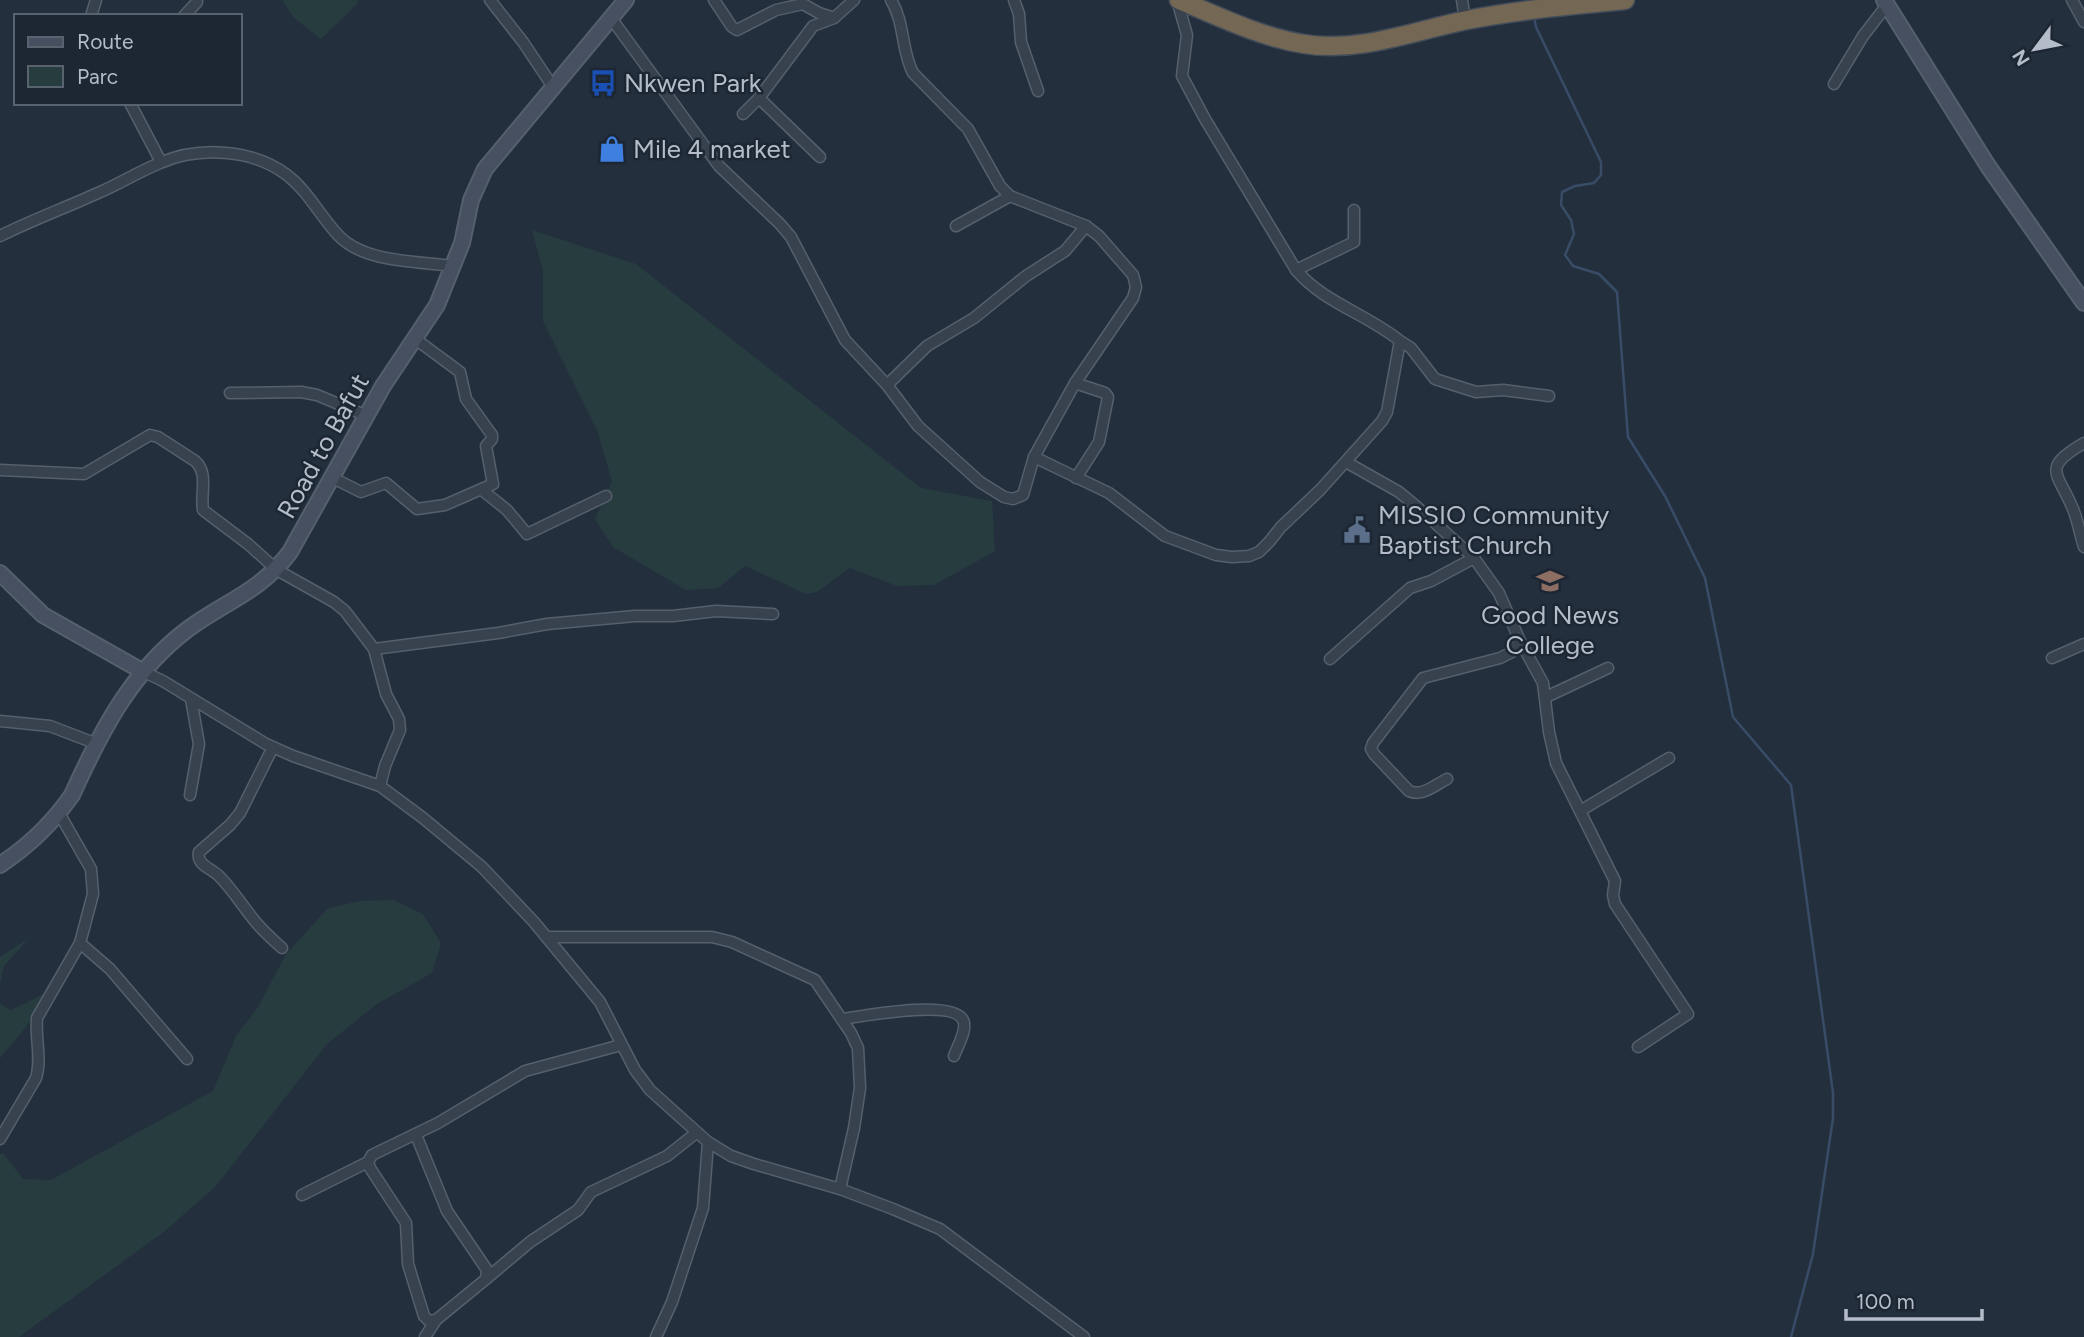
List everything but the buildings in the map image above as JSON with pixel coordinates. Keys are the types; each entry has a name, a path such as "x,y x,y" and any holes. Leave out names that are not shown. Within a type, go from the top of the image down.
{"highway":[{"path":"1178,0 1268,37 1334,47 1361,45 1465,20 1625,0"}],"street":[{"path":"490,0 553,87"},
{"name":"Road to Bafut","path":"0,865 33,842 59,813 72,795 126,691 155,656 190,628 250,592 277,570 306,527 383,386 437,305 466,230 469,205 485,169 626,0"},
{"path":"714,0 732,27 737,30 776,10 803,4 834,18"},
{"path":"743,114 759,98 813,26 834,18 854,0"},
{"path":"611,18 719,166 791,237 845,340 887,385 918,426 964,468 1004,497 1013,499 1023,495 1034,457 1075,383 1133,298 1136,287 1133,275 1123,262 1086,226 1010,196 1000,186 968,129 913,73 897,11 891,0"},
{"path":"1014,0 1019,14 1021,42 1038,91"},
{"path":"1178,0 1187,35 1182,76 1205,120 1296,270 1314,290 1386,330 1411,348 1435,379 1476,392 1503,390 1549,396"},
{"path":"1462,0 1465,20"},
{"path":"2073,0 2084,22"},
{"path":"186,14 197,2"},
{"path":"1834,84 1885,3 1987,166 2084,303"},
{"path":"759,98 820,157"},
{"path":"131,105 161,162"},
{"path":"0,236 161,162 201,154 231,153 269,163 303,188 339,237 352,248 365,254 453,266"},
{"path":"956,226 1010,196"},
{"path":"1296,270 1354,242 1354,210"},
{"path":"887,385 927,346 974,318 1026,276 1065,251 1086,226"},
{"path":"333,478 361,492 386,483 416,509 445,505 493,484 486,446 492,435 466,399 460,372 414,338"},
{"path":"1034,457 1108,494 1165,536 1193,548 1232,558 1249,556 1259,552 1382,422 1387,412 1400,341"},
{"path":"1075,383 1108,397 1099,442 1076,478"},
{"path":"230,393 300,392 317,395 367,416"},
{"path":"0,470 84,474 150,435 158,436 200,466 203,474 203,510 277,570 334,602 345,611 374,649 386,694 399,719 400,730 380,786"},
{"path":"2084,443 2065,454 2057,464 2057,479 2073,509 2084,547"},
{"path":"1346,462 1399,492 1474,558 1499,593 1520,641 1539,673 1546,697 1553,753 1615,881 1615,904 1688,1014 1638,1047"},
{"path":"482,490 507,510 527,534 606,495"},
{"path":"1330,659 1410,587 1431,581 1474,558"},
{"path":"0,573 43,615 163,681 273,747 316,765 380,786 424,818 482,867 547,937 593,993 610,1019 635,1070 650,1090 708,1142 731,1156 772,1171 840,1189 940,1229 1084,1337"},
{"path":"374,649 548,624 635,616 673,616 716,611 773,614"},
{"path":"1447,779 1416,794 1409,791 1371,749 1423,678 1478,666 1500,658 1512,652 1520,641"},
{"path":"2052,657 2084,644"},
{"path":"155,656 163,681"},
{"path":"1546,697 1608,668"},
{"path":"190,795 198,744 191,699"},
{"path":"0,721 50,726 97,744"},
{"path":"273,747 240,813 198,852 197,857 199,862 224,881 256,923 282,948"},
{"path":"1580,811 1669,758"},
{"path":"0,1139 36,1078 39,1069 35,1032 37,1018 80,943 93,894 94,882 86,858 59,813"},
{"path":"547,937 712,937 732,942 815,980 842,1018 858,1048 860,1088 840,1189"},
{"path":"80,943 110,969 187,1059"},
{"path":"842,1018 908,1010 956,1012 965,1024 954,1056"},
{"path":"302,1195 368,1162 372,1155 416,1135 525,1071 621,1045"},
{"path":"425,1337 436,1320 530,1242 578,1210 591,1192 667,1156 696,1133"},
{"path":"416,1135 439,1195 485,1265 486,1279"},
{"path":"656,1337 672,1302 703,1208 708,1142"},
{"path":"368,1162 405,1223 411,1277 424,1316 429,1321 436,1320"}],"green space":[{"path":"282,0 358,0 321,39 294,18"},
{"path":"532,230 636,264 921,488 992,501 995,551 934,585 897,586 850,568 817,592 806,594 745,566 718,588 686,590 613,547 595,519 612,481 597,430 543,321 543,271"},
{"path":"393,900 423,914 441,943 432,973 377,1004 327,1044 216,1186 165,1231 19,1337 0,1337 0,1154 3,1153 23,1179 51,1180 213,1091 236,1036 258,1007 286,954 328,908 360,901"},
{"path":"29,938 4,966 0,984 0,957"},
{"path":"46,993 26,1027 0,1058 0,1004 11,1010"}],"waterway":[{"path":"1534,17 1536,27 1601,162 1601,175 1594,183 1575,186 1562,192 1561,205 1571,220 1574,234 1565,255 1573,266 1599,274 1617,292 1628,437 1665,496 1705,578 1733,717 1791,785 1833,1093 1833,1118 1813,1254 1791,1337"}],"place":[{"name":"Nkwen Park","path":"603,83"},
{"name":"Mile 4 market","path":"612,149"},
{"name":"MISSIO Community Baptist Church","path":"1357,530"},
{"name":"Good News College","path":"1550,581"}]}
